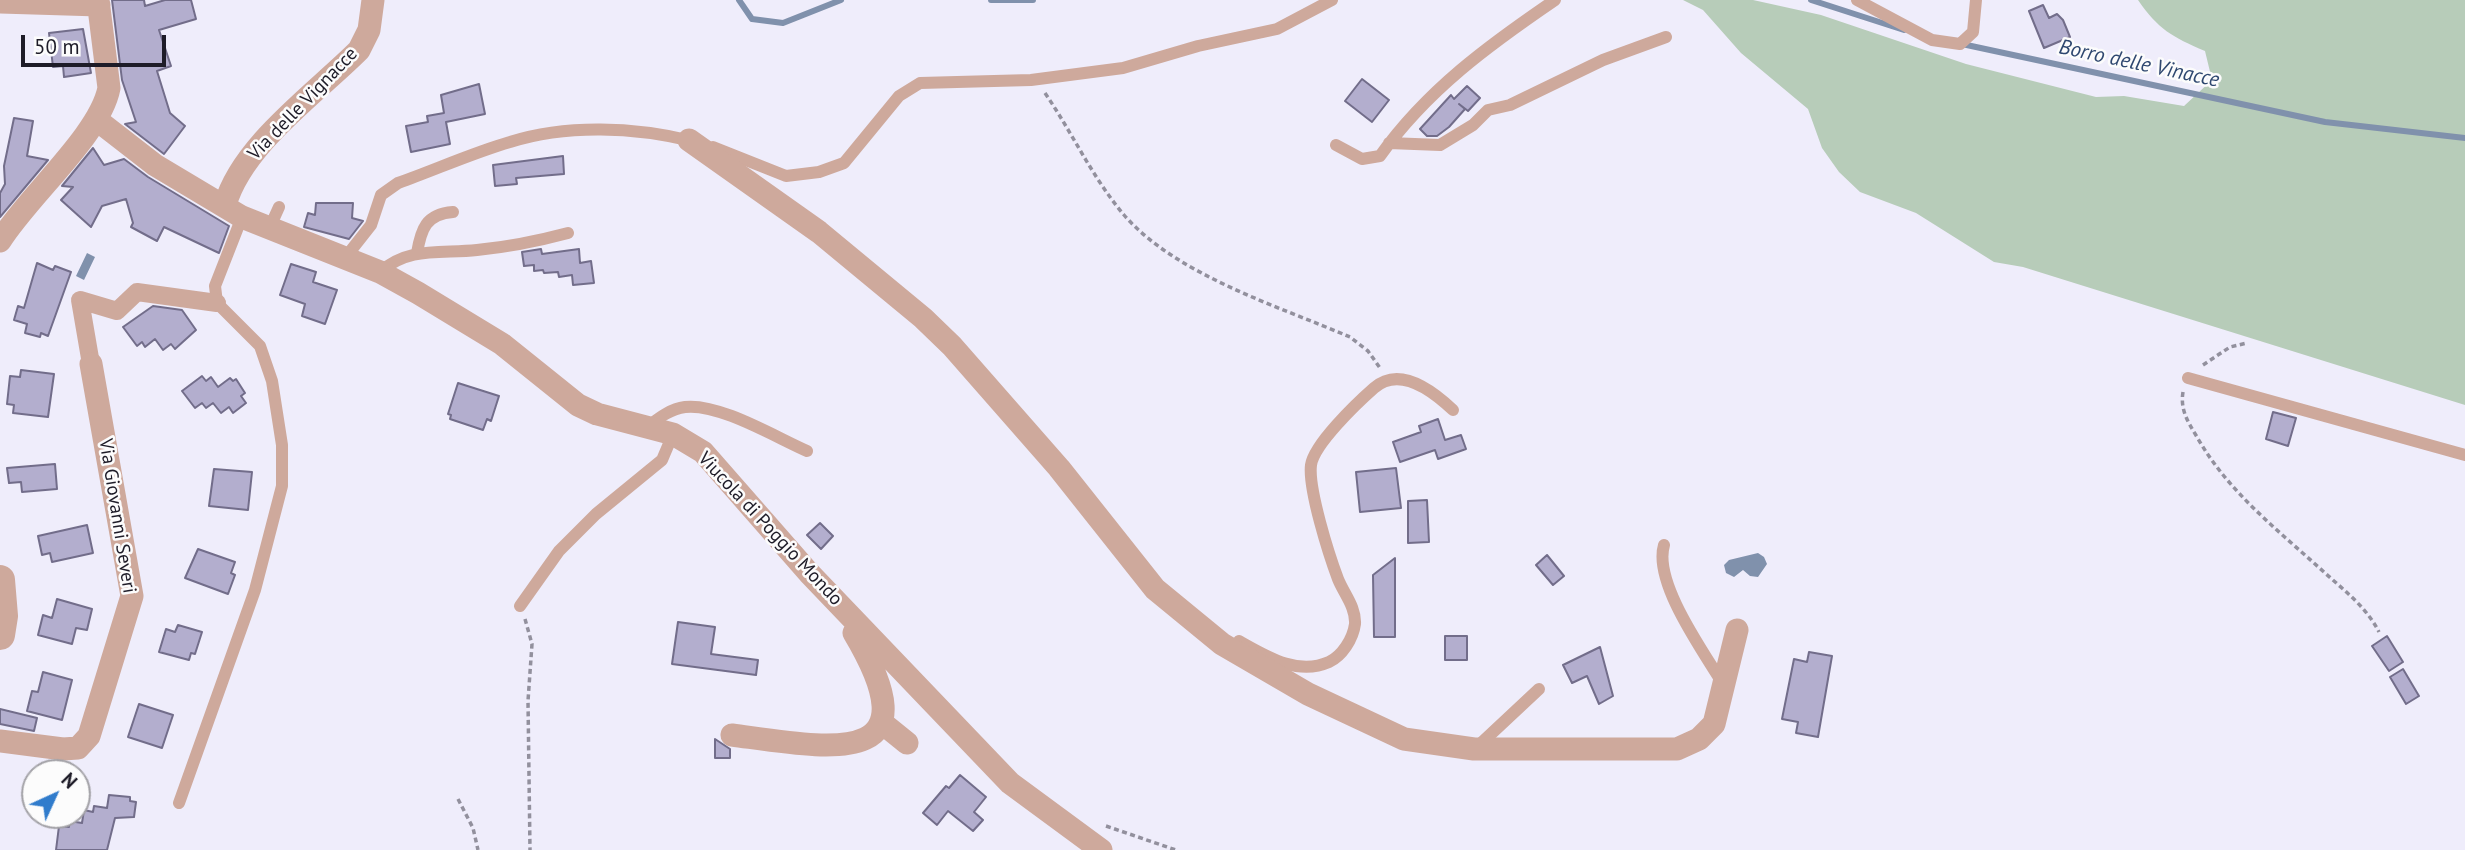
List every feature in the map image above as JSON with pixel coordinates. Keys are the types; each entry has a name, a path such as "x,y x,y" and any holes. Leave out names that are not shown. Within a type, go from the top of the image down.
{"street":[{"name":"Via delle Vignacce","path":"233,211 230,185 251,156 359,50 369,30 373,0"},
{"path":"0,2 98,2 109,88 97,120 34,194 0,241"},
{"name":"Viucola di Poggio Mondo","path":"97,120 155,165 233,211 274,217 345,258 380,272 502,344 578,405 597,414 673,434 703,453 821,585 1010,783 1101,850"},
{"path":"689,140 830,240 953,346 1059,468 1155,589 1222,644 1320,699 1404,739 1474,749 1677,749 1699,739 1714,724 1737,630"},
{"path":"91,364 80,300 117,311 137,292 217,303"},
{"name":"Via Giovanni Severi","path":"0,741 62,749 78,748 89,736 132,597 91,364"},
{"path":"0,580 3,616 0,635"},
{"path":"732,735 785,742 843,744 868,739 880,729 884,703 877,675 850,626 821,585"},
{"path":"881,722 907,743"}],"lane":[{"path":"345,258 371,225 382,195 398,183 511,141 583,129 668,135 689,140 786,176 819,172 845,163 899,96 920,83 1031,80 1123,68 1198,46 1277,29 1332,0"},
{"path":"1336,145 1362,159 1380,156 1443,82 1506,31 1555,0"},
{"path":"1857,0 1932,40 1961,44 1973,32 1976,0"},
{"path":"1389,143 1440,145 1473,125 1488,110 1510,105 1603,60 1667,37"},
{"path":"179,803 255,590 282,486 282,444 272,381 260,345 217,303 215,286 233,211"},
{"path":"417,253 421,230 426,222 443,213 453,212"},
{"path":"380,272 388,265 417,253 482,250 568,233"},
{"path":"2188,378 2465,455"},
{"path":"1155,589 1219,630 1290,666 1323,664 1341,653 1355,622 1326,538 1311,482 1312,462 1320,444 1377,386 1386,381 1396,379 1415,383 1453,410"},
{"path":"647,427 666,412 686,407 715,410 807,451"},
{"path":"520,606 533,584 596,513 662,460 673,434"},
{"path":"1664,545 1660,558 1664,579 1723,684"},
{"path":"1474,749 1488,740 1510,714 1539,689"}],"path":[{"path":"1031,80 1056,110 1099,183 1144,234 1172,255 1199,270 1350,337 1368,351 1386,381"},
{"path":"2247,343 2230,347 2197,368 2188,378 2182,394 2182,409 2208,458 2233,488 2359,605 2379,632"},
{"path":"520,606 532,644 528,701 530,850"},
{"path":"458,799 473,828 478,850"},
{"path":"1101,825 1176,850"}],"green space":[{"path":"1683,0 1753,0 1821,15 1966,64 2096,97 2124,96 2184,106 2212,80 2205,51 2167,31 2138,0 2465,0 2465,405 2023,267 1994,262 1916,213 1860,192 1839,172 1822,148 1808,109 1741,53 1703,10"}],"water":[{"path":"87,253 95,257 84,280 76,276"},
{"path":"1758,553 1764,557 1767,564 1758,577 1750,576 1743,570 1734,577 1726,573 1724,565 1729,560"}],"building":[{"path":"112,0 144,0 145,6 165,0 191,0 196,19 159,30 171,66 157,71 170,113 185,126 164,154 125,124 136,122 122,80"},
{"path":"2043,5 2049,18 2057,14 2063,20 2070,37 2044,48 2029,11"},
{"path":"83,29 91,73 64,77 63,66 53,67 49,33"},
{"path":"1362,79 1389,100 1372,122 1345,101"},
{"path":"479,84 485,114 446,122 450,144 411,152 406,126 428,122 427,116 444,113 441,95"},
{"path":"1467,86 1480,98 1468,111 1459,104 1465,109 1449,127 1437,136 1427,136 1420,129 1451,95 1454,99"},
{"path":"14,118 33,121 27,156 48,160 0,217 0,193 5,184 4,166"},
{"path":"93,148 104,165 124,159 148,177 229,226 219,253 164,227 157,241 131,227 133,223 126,199 102,206 91,227 61,200 73,187 62,186"},
{"path":"563,156 564,174 516,178 517,184 495,186 493,165"},
{"path":"316,203 353,203 352,218 363,221 349,239 304,227 308,213 315,215"},
{"path":"541,249 542,254 579,249 580,263 591,261 594,283 573,285 572,275 559,277 558,272 544,273 543,270 534,271 534,265 524,266 522,252"},
{"path":"37,263 53,270 55,266 71,272 48,336 41,333 40,337 25,333 27,324 14,320 18,306 24,308"},
{"path":"291,264 316,272 313,282 337,290 325,324 302,316 305,304 280,295"},
{"path":"153,306 182,310 196,330 175,349 171,344 163,350 155,339 145,347 142,342 137,346 123,327"},
{"path":"21,370 54,374 48,417 13,413 14,405 7,404 10,376 20,377"},
{"path":"202,376 206,381 211,377 218,387 230,378 233,381 236,379 245,393 241,396 246,403 233,413 229,407 221,413 213,403 206,408 202,403 195,408 182,391"},
{"path":"458,383 499,396 491,421 487,419 483,430 450,419 451,415 448,414"},
{"path":"2273,412 2296,418 2288,446 2266,439"},
{"path":"1438,419 1445,440 1461,435 1466,449 1438,459 1435,450 1400,462 1393,442 1421,432 1419,426"},
{"path":"55,464 57,489 22,492 21,482 9,483 7,468"},
{"path":"1396,468 1401,508 1360,512 1356,472"},
{"path":"214,469 252,472 248,510 209,506"},
{"path":"1427,500 1429,542 1408,543 1408,501"},
{"path":"820,523 833,536 821,549 807,535"},
{"path":"87,525 93,553 52,562 50,553 42,555 38,536"},
{"path":"198,549 235,562 231,573 235,575 228,594 185,578"},
{"path":"1547,555 1564,576 1553,585 1536,565"},
{"path":"1395,558 1395,637 1374,637 1373,575"},
{"path":"57,599 92,609 87,630 76,628 72,644 38,635 43,615 52,618"},
{"path":"678,622 715,627 711,654 758,660 756,675 672,664"},
{"path":"178,625 202,632 195,654 191,653 189,660 159,652 166,629 175,632"},
{"path":"1445,636 1467,636 1467,660 1445,660"},
{"path":"2387,636 2403,662 2389,671 2372,646"},
{"path":"1600,647 1613,696 1599,704 1587,676 1572,683 1563,665"},
{"path":"1809,652 1832,656 1818,737 1796,733 1798,722 1782,719 1794,659 1807,662"},
{"path":"2403,669 2419,696 2406,704 2390,677"},
{"path":"43,672 72,680 62,720 27,711 32,691 38,692"},
{"path":"139,704 173,715 162,748 128,737"},
{"path":"0,709 37,718 34,731 0,724"},
{"path":"715,739 730,749 730,758 715,758"},
{"path":"960,775 986,797 974,812 983,820 973,831 948,811 937,825 923,813 946,786 949,788"},
{"path":"109,795 130,797 130,801 136,802 134,817 115,818 107,850 56,850 59,829 91,829 91,812 94,806 107,808"}],"waterway":[{"name":"Borro delle Vinacce","path":"739,0 752,19 783,23 841,0"},
{"name":"Borro delle Vinacce","path":"991,0 1033,0"},
{"name":"Borro delle Vinacce","path":"1811,0 1904,30"},
{"name":"Borro delle Vinacce","path":"1962,44 2325,122 2465,138"}]}
